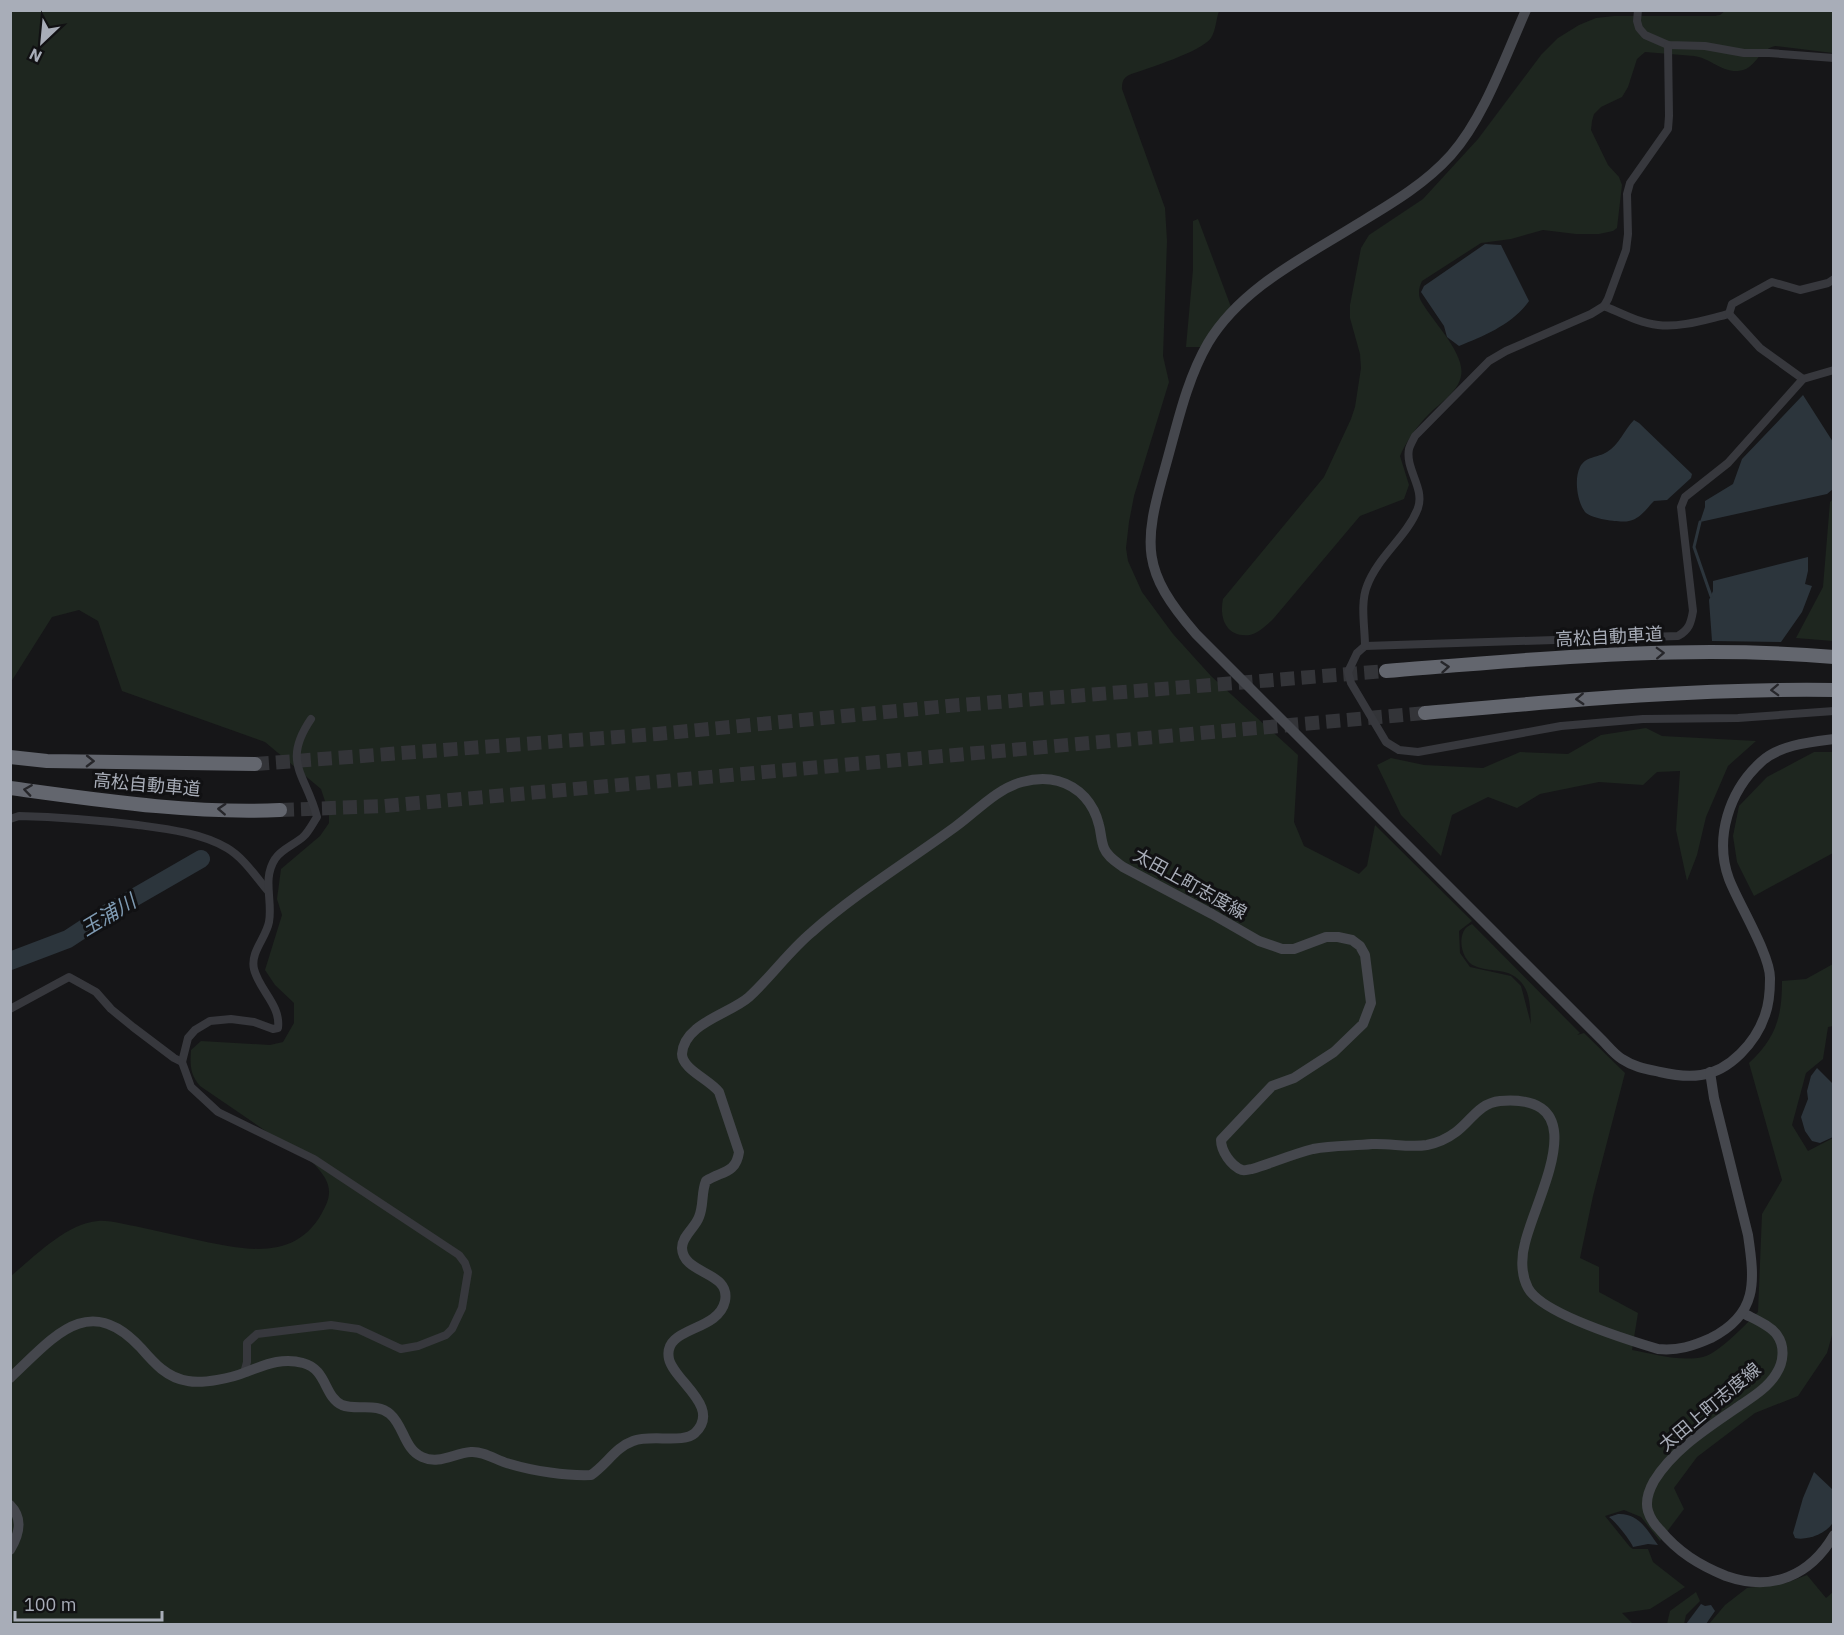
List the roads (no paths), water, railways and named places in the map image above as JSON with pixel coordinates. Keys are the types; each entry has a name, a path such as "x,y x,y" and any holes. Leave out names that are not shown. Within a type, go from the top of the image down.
{"highway":[{"name":"高松自動車道","path":"1386,671 1611,654 1739,653 1833,657"},
{"path":"1425,713 1564,700 1705,692 1833,690"},
{"name":"高松自動車道","path":"10,757 47,761 255,764"},
{"name":"高松自動車道","path":"10,788 110,801 215,809 280,810"}],"main road":[{"path":"1526,10 1481,108 1467,134 1450,156 1407,194 1295,262 1258,288 1237,307 1213,336 1190,383 1160,486 1150,546 1156,577 1174,608 1196,634 1620,1058 1639,1068 1670,1074 1701,1075 1728,1064 1743,1051 1758,1031 1765,1016 1771,975 1760,945 1728,876 1724,845 1725,822 1741,786 1761,762 1777,752 1809,742 1833,739"},
{"name":"太田上町志度線","path":"10,1378 58,1333 72,1325 102,1322 130,1336 162,1370 175,1378 189,1382 202,1382 244,1373 263,1364 278,1361 305,1363 316,1369 333,1399 340,1404 370,1407 389,1413 411,1449 422,1457 435,1460 471,1452 483,1453 521,1467 579,1476 591,1475 621,1447 633,1440 660,1437 686,1438 701,1424 701,1405 696,1395 672,1366 668,1356 670,1346 683,1333 715,1319 725,1301 725,1291 720,1282 691,1264 682,1249 684,1241 700,1216 706,1181 732,1169 738,1162 740,1152 718,1092 712,1083 688,1068 684,1062 682,1052 688,1038 706,1022 747,998 809,934 833,913 999,793 1021,782 1039,779 1058,781 1070,786 1090,802 1099,825 1103,847 1110,858 1259,941 1282,949 1294,949 1326,938 1338,937 1352,940 1360,946 1365,955 1371,1003 1363,1024 1334,1052 1294,1078 1272,1086 1221,1140 1221,1146 1228,1159 1242,1170 1252,1169 1314,1149 1376,1144 1425,1145 1456,1132 1474,1113 1498,1101 1535,1104 1545,1110 1551,1120 1554,1145 1549,1173 1524,1244 1523,1275 1528,1289 1538,1299 1549,1307 1578,1320 1640,1344 1670,1350 1692,1346 1720,1333 1734,1324 1743,1313 1776,1333 1781,1341 1783,1351 1777,1373 1758,1393 1716,1422 1667,1463 1651,1487 1647,1500 1648,1511 1654,1523 1674,1547 1714,1571 1737,1580 1773,1581 1788,1578 1803,1571 1824,1550 1833,1535"},
{"path":"1710,1072 1751,1256 1750,1293 1743,1313"},
{"path":"10,1505 15,1510 20,1523 18,1536 10,1550"}],"street":[{"path":"1638,10 1639,28 1645,35 1668,45 1705,46 1744,53 1833,58"},
{"path":"1365,646 1366,587 1380,562 1410,522 1418,507 1420,497 1409,459 1409,449 1415,436 1489,361 1604,306 1614,286 1626,250 1627,194 1630,183 1668,129 1668,45"},
{"path":"1729,314 1732,304 1772,282 1800,291 1828,283 1833,279"},
{"path":"1604,306 1634,319 1658,325 1678,325 1729,314"},
{"path":"1729,314 1760,348 1803,380"},
{"path":"1833,370 1803,380 1728,463 1685,497 1681,507 1693,611 1690,626 1685,633 1678,636 1365,646 1357,653 1348,672 1351,683 1386,742 1399,750 1418,752 1561,726 1643,719 1738,718 1833,711"},
{"path":"244,1373 247,1362 247,1343 257,1334 272,1331 331,1325 358,1329 401,1349 418,1346 446,1335 452,1329 462,1308 468,1272 459,1256 314,1159 218,1112 191,1087 182,1062 188,1038 195,1029 210,1021 231,1019 254,1022 273,1029 278,1028 276,1009 258,981 253,966 255,953 269,922 269,873 276,857 306,834 317,817 298,766 296,752 302,732 310,719"},
{"path":"10,819 19,816 76,817 170,829 205,838 228,848 241,859 268,891"},
{"path":"10,1009 69,977 96,992 111,1010 182,1062"}],"waterway":[{"path":"1700,522 1694,547 1711,596"},
{"name":"玉浦川","path":"10,961 68,939 109,912 201,859"}],"tunnel":[{"path":"255,764 657,734 948,706 1386,671"},
{"path":"280,810 384,806 1425,713"}]}
